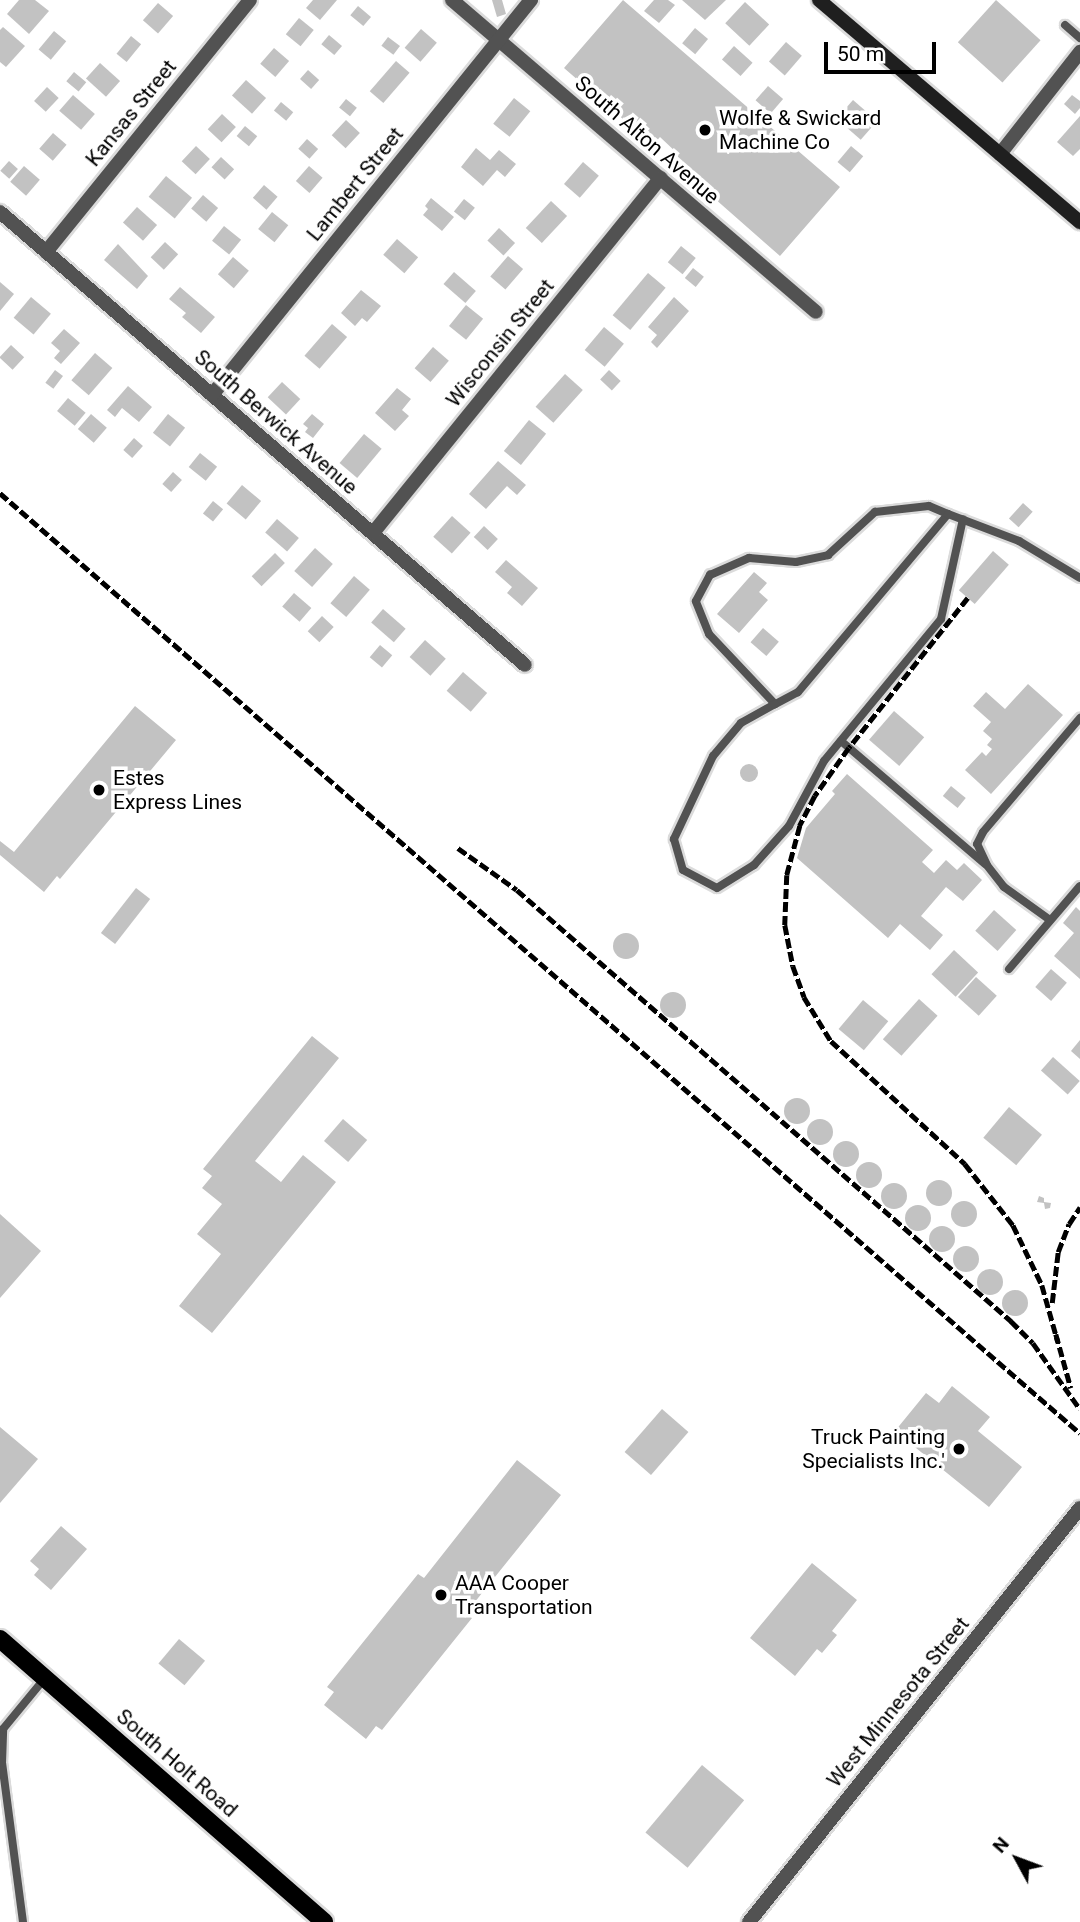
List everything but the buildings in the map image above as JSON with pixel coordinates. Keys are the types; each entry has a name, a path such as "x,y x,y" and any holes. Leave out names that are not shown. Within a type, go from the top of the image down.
{"main road":[{"path":"819,0 1080,222"},
{"name":"South Holt Road","path":"0,1639 324,1922"}],"street":[{"name":"Kansas Street","path":"46,252 250,0"},
{"name":"South Alton Avenue","path":"452,0 816,312"},
{"name":"Lambert Street","path":"212,395 531,0"},
{"path":"1000,154 1080,52"},
{"name":"Wisconsin Street","path":"373,533 660,178"},
{"name":"South Berwick Avenue","path":"0,212 525,665"},
{"name":"West Minnesota Street","path":"748,1922 1080,1507"}],"lane":[{"path":"1065,25 1080,38"},
{"path":"775,704 709,634 696,601 710,575 749,558 796,562 828,555 875,512 929,506 1018,541 1080,578"},
{"path":"948,514 798,692 741,723 713,756 674,839 683,870 717,888 754,864 789,825 824,761 941,619 963,519"},
{"path":"987,865 977,844 983,832 1080,718"},
{"path":"841,741 987,865 1004,887 1050,920"},
{"path":"1009,969 1080,886"},
{"path":"23,1922 2,1763 1,1729 45,1678"}],"railway":[{"path":"0,493 1080,1433"},
{"path":"968,598 849,748 815,796 800,826 787,875 785,925 793,966 804,997 831,1041 965,1164 1013,1225 1042,1285 1058,1342"},
{"path":"458,848 517,890 1011,1321 1033,1343 1080,1409"},
{"path":"1052,1303 1058,1252 1069,1224 1080,1207"},
{"path":"1056,1334 1071,1388"}],"place":[{"name":"Wolfe & Swickard Machine Co","path":"705,130"},
{"name":"Estes Express Lines","path":"99,790"},
{"name":"Truck Painting Specialists Inc.'","path":"959,1449"},
{"name":"AAA Cooper Transportation","path":"441,1595"}]}
